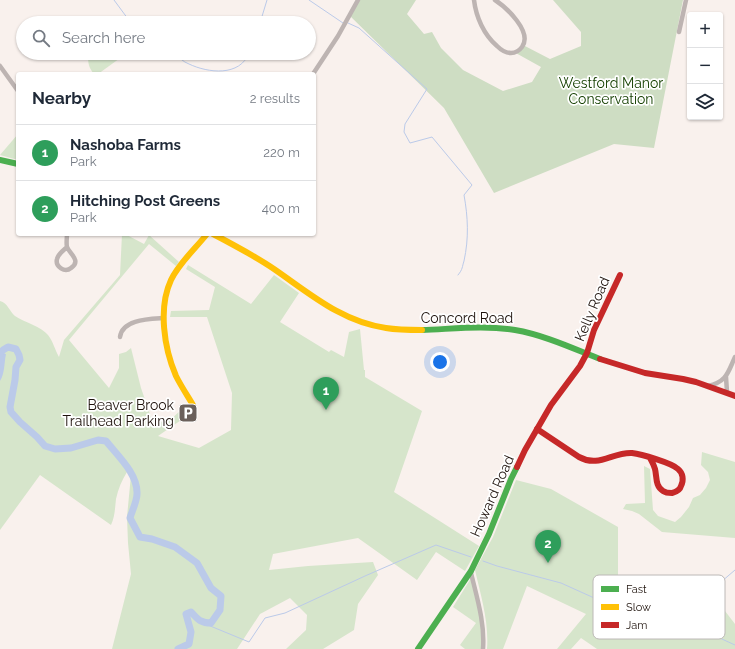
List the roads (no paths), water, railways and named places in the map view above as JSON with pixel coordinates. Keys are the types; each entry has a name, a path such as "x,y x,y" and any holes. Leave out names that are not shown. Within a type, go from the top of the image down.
{"street":[{"path":"314,72 338,36 358,0"},
{"path":"474,0 479,20 488,37 494,44 503,51 509,53 519,50 523,45 524,34 512,15 495,0"},
{"path":"679,32 686,0"},
{"path":"0,66 16,88"},
{"path":"0,160 16,164"},
{"path":"67,236 67,247 74,256 75,262 71,269 65,270 58,265 57,259 67,247"},
{"path":"193,405 174,372 167,349 164,306 171,281 182,264 205,236"},
{"name":"Concord Road","path":"218,236 253,256 330,307 367,324 382,328 405,330 477,328 501,328 516,330 543,337 634,370 652,375 684,379 727,392 735,396"},
{"name":"Kelly Road","path":"587,353 594,330 620,275"},
{"path":"120,337 122,330 133,322 164,318"},
{"name":"Howard Road","path":"418,649 471,570 495,521 518,464 551,405 580,366 587,353"},
{"path":"727,392 726,377 735,356"},
{"path":"708,386 717,384 726,377"},
{"path":"537,429 580,457 588,460 602,461 624,454 637,453 672,466 680,471 682,475 682,486 678,490 668,493 663,492 659,488 656,483 655,467 650,458"},
{"path":"471,570 483,630 483,649"}],"water":[{"path":"0,353 6,354 4,371 0,381"}],"waterway":[{"path":"114,0 126,16"},
{"path":"262,16 267,0"},
{"path":"309,0 343,23"},
{"path":"348,23 359,28 427,89 405,124 404,132 410,143 432,137 472,185 464,195 467,219 467,244 462,268 458,275"},
{"path":"183,60 197,67 214,71 231,69 246,60"},
{"path":"0,354 8,347 16,349 19,355 20,360 16,367 10,407 11,412 20,422 45,446 55,449 71,448 98,440 106,441 131,472 134,479 137,497 130,518 140,537 152,539 175,547 197,563 211,588 221,596 220,610 211,623 198,619 191,612 186,614 191,632 189,644 178,649"},
{"path":"203,623 249,642 265,618 285,613 436,545 471,557"},
{"path":"483,561 561,583 593,597"},
{"path":"725,579 735,570"},
{"path":"722,639 735,645"}],"place":[{"name":"Nashoba Farms","path":"326,410"},
{"name":"Beaver Brook Trailhead Parking","path":"188,413"},
{"name":"Hitching Post Greens","path":"548,563"}],"park label":[{"name":"Westford Manor Conservation","path":"611,92"}]}
